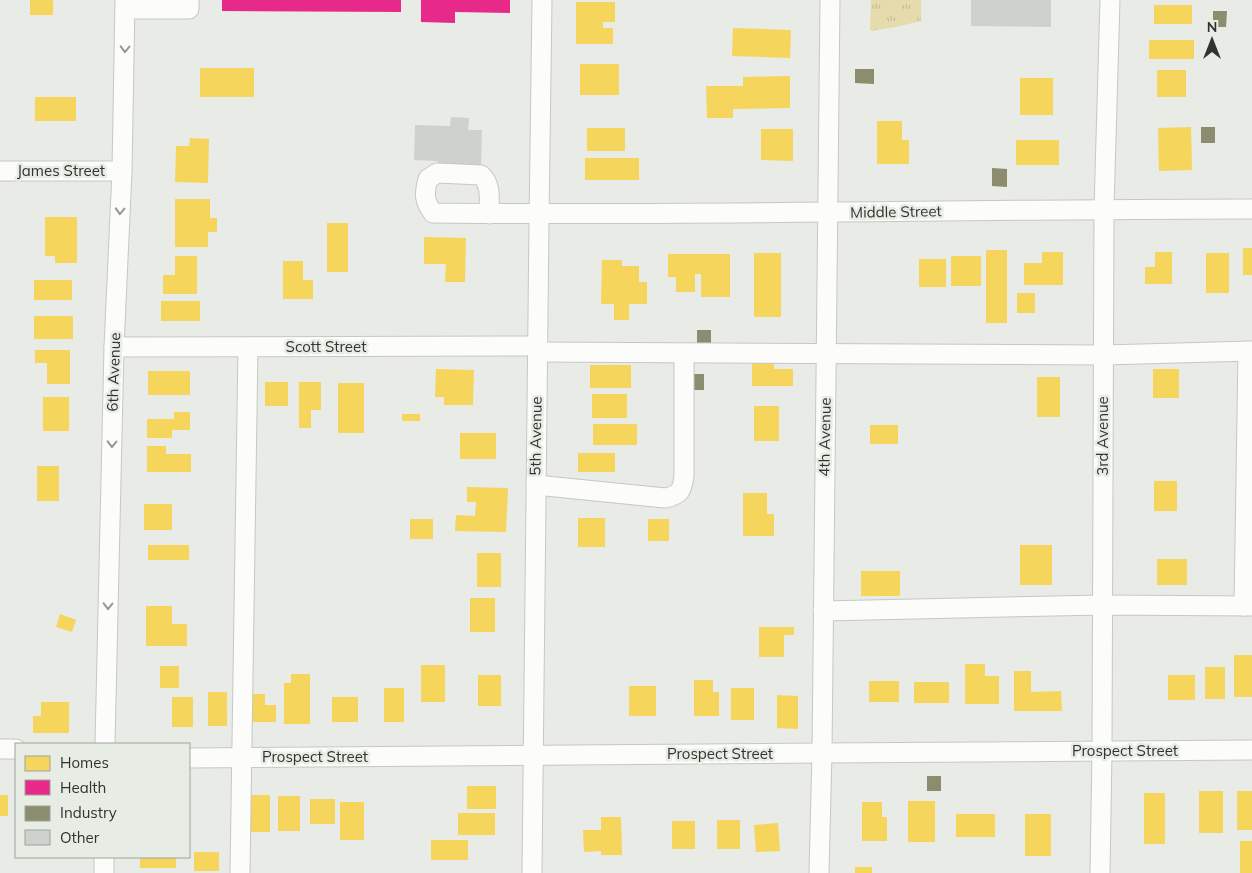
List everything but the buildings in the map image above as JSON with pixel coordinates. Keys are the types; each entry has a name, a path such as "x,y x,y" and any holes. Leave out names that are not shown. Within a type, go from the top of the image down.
{"street":[{"path":"125,4 188,9 188,0"},
{"name":"5th Avenue","path":"532,873 542,0"},
{"name":"4th Avenue","path":"819,873 824,611 830,0"},
{"name":"3rd Avenue","path":"1100,873 1104,209 1110,0"},
{"name":"6th Avenue","path":"105,743 114,348 122,171 125,4"},
{"name":"James Street","path":"0,172 122,171"},
{"name":"Middle Street","path":"489,214 1252,209"},
{"path":"240,873 248,347"},
{"name":"Scott Street","path":"114,348 538,349 684,353 1103,355 1250,351"},
{"path":"824,611 1103,605 1248,606 1250,351"},
{"path":"536,485 665,498 674,496 680,491 684,476 684,353"},
{"path":"0,749 15,749"},
{"name":"Prospect Street","path":"190,758 1252,750"},
{"path":"104,858 104,873"}],"green space":[{"path":"871,0 921,0 921,21 870,31"}]}
